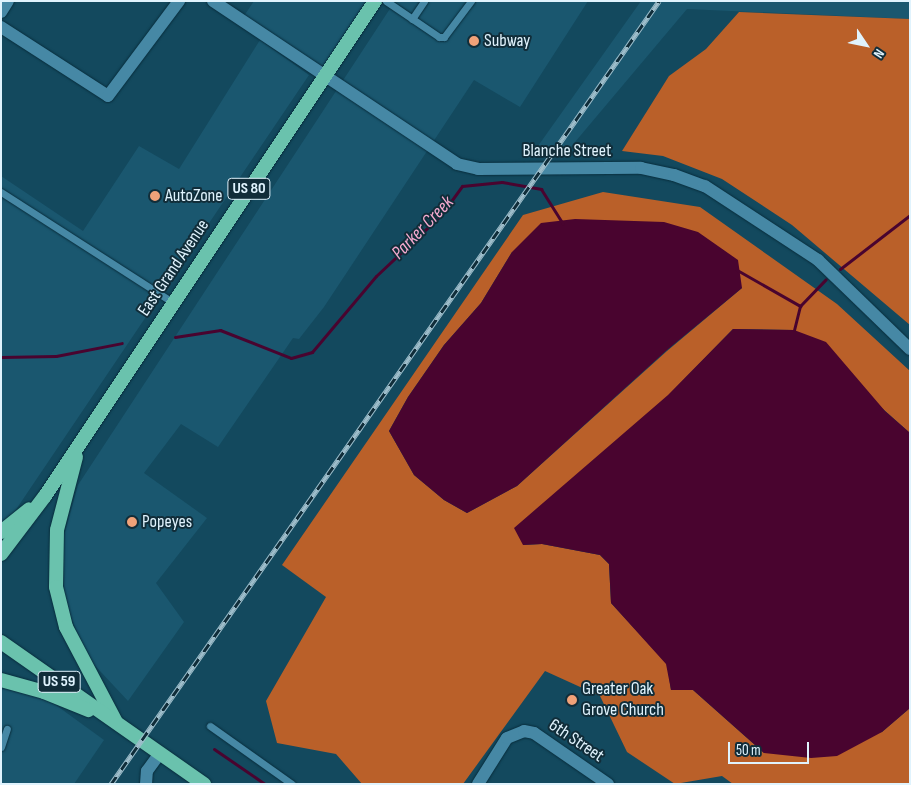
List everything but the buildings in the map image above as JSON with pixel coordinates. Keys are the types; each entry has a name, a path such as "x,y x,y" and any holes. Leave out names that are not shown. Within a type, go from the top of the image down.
{"highway":[{"name":"East Grand Avenue","path":"1,554 45,496 80,445 375,1"},
{"path":"80,445 57,530 56,586 69,634 116,722"},
{"path":"1,532 45,496"},
{"name":"US 59","path":"1,642 204,784"},
{"path":"1,680 44,692 116,722"}],"street":[{"path":"1,12 8,1"},
{"path":"1,27 108,96 179,1"},
{"name":"Blanche Street","path":"213,1 457,164 478,169 641,168 674,174 705,186 818,260 910,349"},
{"name":"6th Street","path":"478,784 508,738 524,731 534,733 608,784"},
{"path":"146,784 147,772 160,753"}],"lane":[{"path":"386,1 438,37 444,37 471,1"},
{"path":"412,19 424,1"},
{"path":"1,192 174,303"},
{"path":"210,726 292,784"},
{"path":"1,747 7,730"}],"shaded area":[{"path":"254,1 369,1 319,75 240,22"},
{"path":"395,1 588,1 520,107 474,80 324,307 299,339 293,338 218,447 181,424 144,473 207,518 156,583 184,622 128,701 86,656 64,598 63,539 78,485"},
{"path":"641,1 910,1 910,19 687,9 570,148 538,146"},
{"path":"739,12 910,19 910,325 792,225 722,179 663,156 622,151 669,76 706,49"},
{"path":"260,40 309,75 13,514 1,523 1,176 83,231 139,146 179,169"},
{"path":"603,192 700,207 837,304 910,371 910,433 794,330 733,329 523,545 542,544 600,555 609,564 611,603 667,664 671,690 693,690 764,753 882,732 910,708 910,784 733,784 722,776 675,784 627,752 600,696 545,671 463,784 362,784 336,754 277,743 266,701 326,597 282,565 523,215","holes":["512,252 742,288 667,351 517,486 467,513 444,500 414,475 389,431 408,397 444,345 481,303"]},
{"path":"575,219 664,222 698,232 738,260 742,288 667,350 517,486 467,513 444,500 414,475 389,431 408,397 444,345 481,303 512,252 541,223"},
{"path":"733,329 794,330 826,342 885,411 910,433 910,708 882,732 837,756 811,758 764,753 693,690 671,690 666,664 611,603 609,564 600,555 542,544 523,545 514,528 668,395"},
{"path":"1,687 42,695 104,740 74,784 1,784"}],"waterway":[{"name":"Parker Creek","path":"175,337 220,330 291,358 312,352 376,276 441,215 462,186 502,182 541,189 563,224"},
{"name":"Parker Creek","path":"840,269 910,215"},
{"name":"Parker Creek","path":"737,270 800,306 826,279"},
{"path":"794,330 800,306"},
{"name":"Parker Creek","path":"1,357 56,356 122,343"},
{"path":"214,749 265,784"}],"railway":[{"path":"111,784 659,1"}],"place":[{"name":"Subway","path":"474,41"},
{"name":"AutoZone","path":"155,196"},
{"name":"Popeyes","path":"132,522"},
{"name":"Greater Oak Grove Church","path":"572,700"}]}
